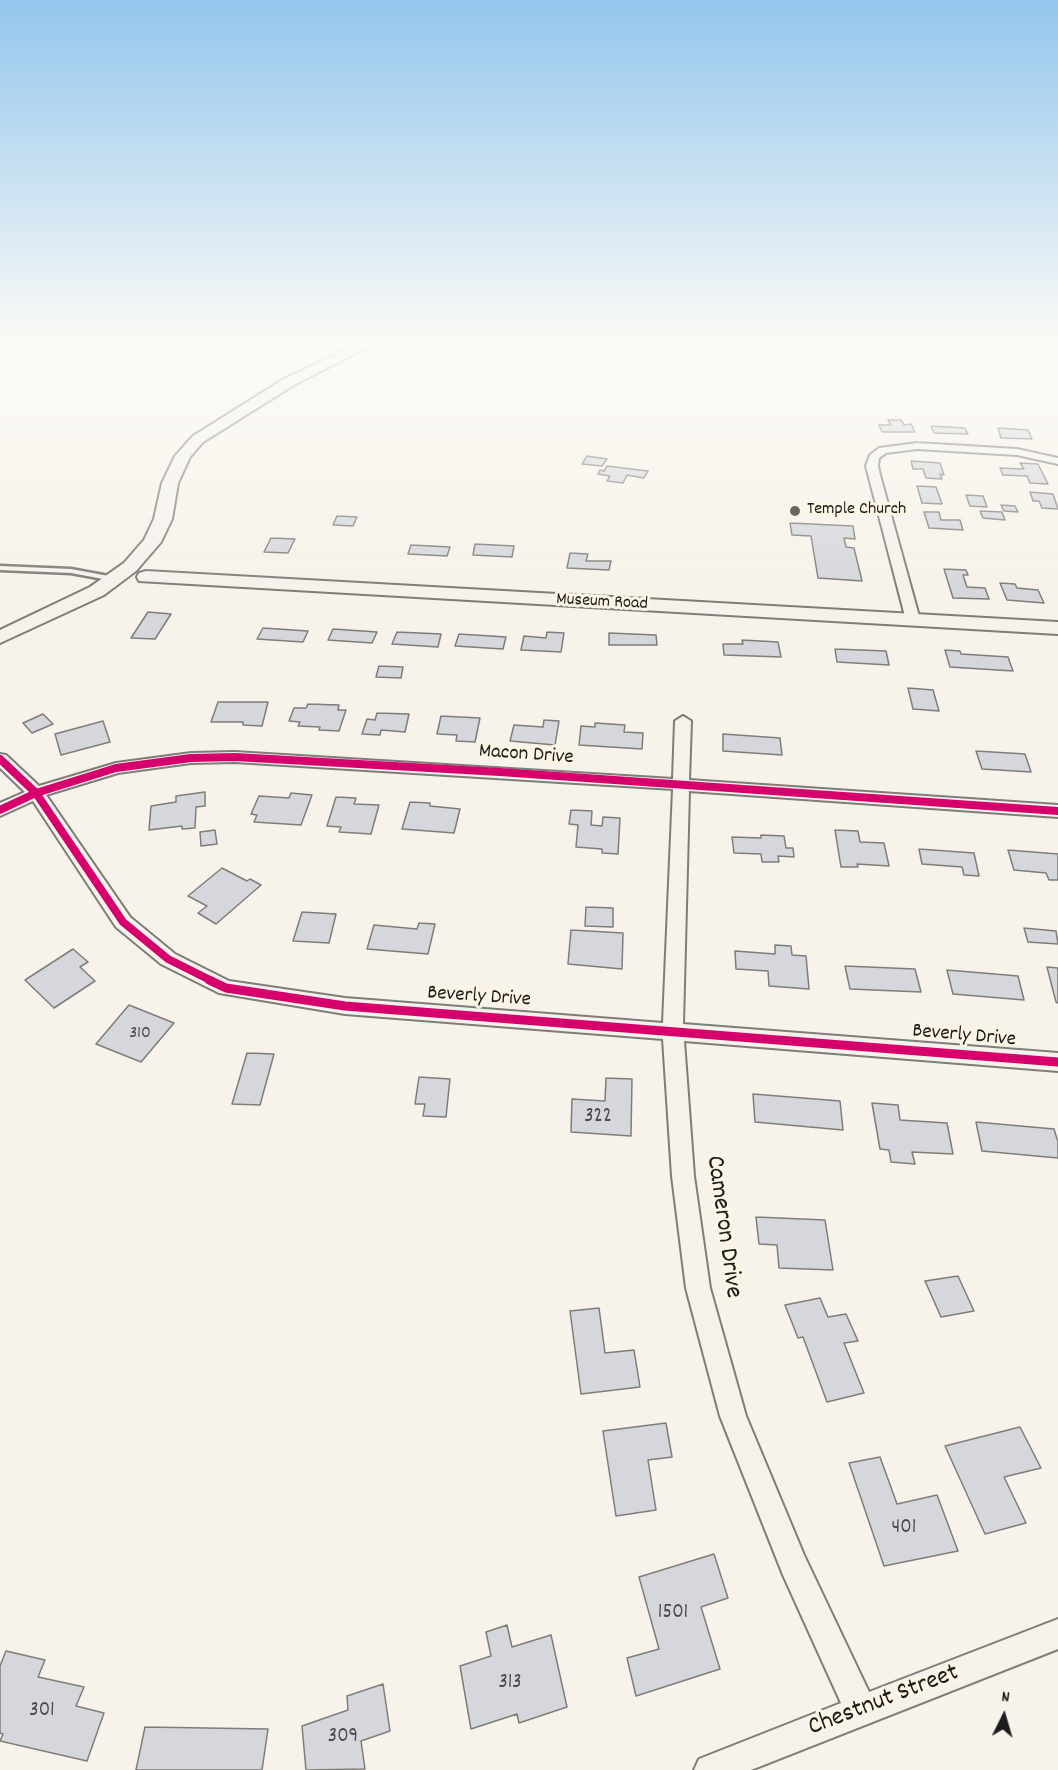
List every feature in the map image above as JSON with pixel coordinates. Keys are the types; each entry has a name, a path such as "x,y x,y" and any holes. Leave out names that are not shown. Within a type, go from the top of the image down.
{"street":[{"path":"0,637 52,614 117,577 152,542 163,519 170,483 183,456 198,439 221,425"},
{"path":"913,620 874,475 872,466 874,457 884,450 917,446 1017,452 1058,461"},
{"path":"117,577 146,577"},
{"name":"Museum Road","path":"146,577 1058,628"},
{"name":"Cameron Drive","path":"683,721 673,1031 683,1176 698,1288 730,1406 793,1564 861,1711"},
{"name":"Macon Drive","path":"0,810 36,793 116,768 191,758 235,757 500,772 1058,811"},
{"name":"Beverly Drive","path":"0,759 36,793 123,922 168,959 226,988 345,1006 1058,1062"},
{"name":"Chestnut Street","path":"710,1770 1058,1634"}],"lane":[{"path":"0,568 70,571 117,577"}],"building":[{"path":"879,425 911,425 915,432 882,432"},
{"path":"931,426 965,428 968,434 934,433"},
{"path":"998,428 1028,430 1032,439 1001,438"},
{"path":"587,456 607,459 602,466 582,464"},
{"path":"911,461 940,463 944,475 940,474 942,479 926,478 923,469 913,469"},
{"path":"1020,463 1038,464 1048,484 1030,483 1027,476 1003,475 1000,468 1024,469"},
{"path":"607,466 648,471 644,478 627,475 623,483 607,481 610,476 598,474"},
{"path":"917,486 936,487 942,504 922,503"},
{"path":"1030,492 1053,494 1058,509 1042,508 1039,501 1033,501"},
{"path":"966,495 983,496 987,507 970,506"},
{"path":"1001,505 1015,506 1018,512 1004,511"},
{"path":"980,511 1002,512 1005,520 983,518"},
{"path":"924,512 939,512 941,520 960,520 963,530 929,528"},
{"path":"337,516 357,517 353,526 333,525"},
{"path":"790,523 853,526 855,539 844,538 846,547 854,548 862,581 818,578 811,536 792,535"},
{"path":"271,538 295,539 288,553 264,552"},
{"path":"475,544 514,546 512,557 473,555"},
{"path":"411,545 450,547 447,556 408,554"},
{"path":"570,553 588,554 586,561 611,561 609,570 567,568"},
{"path":"944,569 966,570 968,575 963,575 967,587 985,588 989,599 953,598"},
{"path":"1000,583 1015,584 1017,588 1038,590 1044,603 1007,600"},
{"path":"148,612 171,614 155,639 131,638"},
{"path":"263,628 308,631 303,642 257,639"},
{"path":"333,629 377,632 372,643 328,640"},
{"path":"397,632 441,634 438,647 392,644"},
{"path":"547,632 564,633 561,652 521,650 524,636 546,638"},
{"path":"609,633 656,635 657,645 609,645"},
{"path":"459,634 506,637 503,649 455,646"},
{"path":"742,640 778,642 781,657 724,655 723,644 743,644"},
{"path":"835,649 886,651 889,665 837,662"},
{"path":"945,650 960,651 961,654 1008,657 1013,671 950,667"},
{"path":"379,666 403,667 401,678 376,677"},
{"path":"908,688 933,690 939,711 913,709"},
{"path":"218,702 268,702 262,726 243,725 243,722 211,722"},
{"path":"308,704 339,705 338,710 346,710 339,731 298,726 300,722 289,721 294,708 306,708"},
{"path":"377,713 409,714 405,732 381,730 380,735 362,734 367,719 375,720"},
{"path":"43,714 53,724 32,733 23,723"},
{"path":"441,716 480,718 475,742 456,741 457,735 437,734"},
{"path":"544,720 559,721 555,745 510,741 514,725 543,727"},
{"path":"103,721 110,742 61,755 55,734"},
{"path":"595,723 625,725 624,732 643,733 642,749 579,745 581,726 595,727"},
{"path":"723,734 780,738 782,755 723,751"},
{"path":"976,751 1025,754 1031,772 982,769"},
{"path":"205,792 205,806 196,807 195,828 182,829 182,826 149,830 151,806 176,802 176,796"},
{"path":"291,793 312,795 301,825 254,822 257,815 251,814 259,796 289,798"},
{"path":"336,797 356,798 354,804 379,805 371,834 339,832 341,827 327,826"},
{"path":"410,802 460,809 454,833 402,829"},
{"path":"571,810 592,811 591,825 602,826 603,817 620,818 618,854 602,853 602,849 576,847 578,825 569,824"},
{"path":"215,830 217,844 201,846 200,832"},
{"path":"835,830 858,831 860,842 884,843 889,866 857,864 858,867 841,867"},
{"path":"761,835 784,836 786,848 793,848 794,857 778,856 779,862 762,862 761,854 734,853 732,837 761,838"},
{"path":"919,849 974,853 979,876 964,875 962,867 922,864"},
{"path":"1008,850 1058,854 1058,880 1049,880 1046,873 1014,870"},
{"path":"222,868 247,881 250,879 261,885 216,924 198,913 207,906 188,896"},
{"path":"586,907 613,908 613,927 585,926"},
{"path":"302,912 336,914 329,943 293,941"},
{"path":"419,923 435,924 428,954 367,949 374,925 417,929"},
{"path":"1024,928 1056,931 1058,944 1028,942"},
{"path":"571,930 623,933 622,969 568,964"},
{"path":"775,945 791,946 792,955 806,956 809,989 769,986 768,971 736,969 735,951 775,954"},
{"path":"73,949 88,962 80,967 95,981 54,1008 25,980"},
{"path":"845,966 915,969 921,992 850,989"},
{"path":"1047,967 1058,968 1058,1003 1056,1002"},
{"path":"947,970 1018,976 1024,1000 953,994"},
{"path":"129,1005 174,1023 141,1062 96,1044"},
{"path":"247,1053 274,1054 260,1105 232,1104"},
{"path":"419,1077 450,1079 446,1117 423,1116 425,1104 415,1104"},
{"path":"606,1078 632,1079 631,1136 571,1132 572,1099 605,1101"},
{"path":"753,1094 840,1101 843,1130 755,1122"},
{"path":"872,1103 898,1105 900,1120 947,1123 953,1154 912,1152 915,1164 891,1162 889,1150 880,1149"},
{"path":"976,1122 1054,1129 1058,1142 1058,1158 982,1151"},
{"path":"756,1217 825,1220 833,1270 779,1268 777,1245 759,1244"},
{"path":"958,1276 974,1311 941,1317 925,1281"},
{"path":"820,1298 828,1317 846,1314 858,1341 844,1343 864,1393 827,1402 803,1337 798,1338 785,1305"},
{"path":"599,1308 605,1353 634,1350 640,1387 581,1394 570,1311"},
{"path":"666,1423 672,1457 648,1460 656,1510 616,1516 603,1431"},
{"path":"1020,1427 1041,1468 1004,1477 1026,1523 985,1534 945,1446"},
{"path":"880,1457 897,1504 937,1495 958,1551 884,1566 849,1463"},
{"path":"714,1554 728,1598 701,1607 720,1669 636,1696 627,1658 659,1649 639,1577"},
{"path":"507,1625 512,1647 551,1635 567,1707 519,1723 517,1714 471,1729 460,1666 491,1656 486,1632"},
{"path":"6,1651 45,1660 38,1677 84,1687 76,1706 104,1713 87,1761 0,1741 3,1734 0,1733 0,1666"},
{"path":"383,1684 390,1731 361,1741 365,1769 306,1770 302,1726 348,1710 347,1696"},
{"path":"145,1727 268,1729 262,1770 136,1770"}],"cycle path":[{"path":"0,810 36,793 116,768 191,758 235,757 500,772 1058,811"},
{"path":"0,759 36,793 123,922 168,959 226,988 345,1006 1058,1062"}],"place":[{"name":"Temple Church","path":"795,511"}]}
